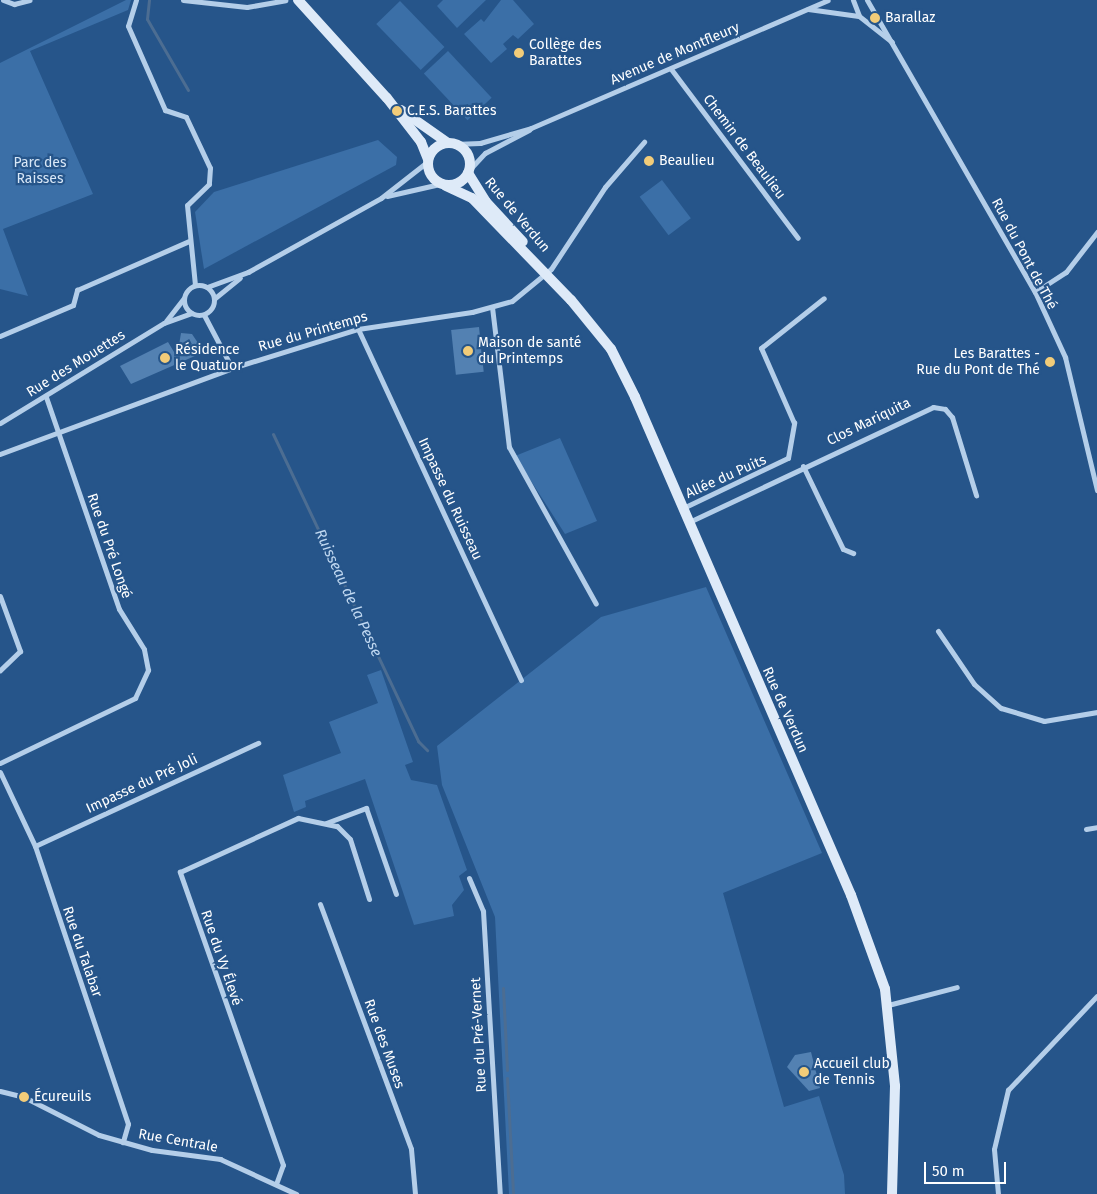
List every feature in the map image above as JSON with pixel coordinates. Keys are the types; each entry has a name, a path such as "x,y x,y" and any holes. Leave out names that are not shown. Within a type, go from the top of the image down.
{"main road":[{"path":"298,0 387,98 421,142 428,161 429,173 443,185 461,182 469,171 467,153 387,98"},
{"path":"428,161 438,146 451,143"},
{"name":"Rue de Verdun","path":"469,171 546,273"},
{"name":"Rue de Verdun","path":"443,185 472,198 546,273 611,348 686,523 851,895 888,1005 895,1086 892,1194"}],"street":[{"path":"3,0 14,4 30,0"},
{"path":"136,0 128,26 164,110 186,117 210,168 209,184 187,206 189,241 195,285 184,298 191,313 204,314"},
{"path":"183,0 247,7 285,0"},
{"name":"Avenue de Montfleury","path":"451,143 480,144 531,128 828,0"},
{"path":"807,9 858,16 853,0"},
{"name":"Rue du Pont de Thé","path":"868,1 1035,292 1065,357 1097,490"},
{"name":"Rue du Pont de Thé","path":"858,16 894,44"},
{"name":"Chemin de Beaulieu","path":"671,69 798,238"},
{"name":"Avenue de Montfleury","path":"469,171 485,153 531,128"},
{"path":"546,273 605,187 644,142"},
{"path":"195,285 207,287 248,272 382,198 428,161"},
{"path":"382,198 443,185"},
{"path":"1035,292 1066,272 1097,232"},
{"path":"0,336 74,305 77,290 189,241"},
{"path":"204,314 215,298 248,272"},
{"name":"Rue du Printemps","path":"0,454 232,368 358,329 492,307 512,301 546,273"},
{"path":"207,287 215,298"},
{"name":"Rue des Mouettes","path":"164,323 184,298"},
{"name":"Allée du Puits","path":"680,509 788,458 794,423 760,348 824,298"},
{"path":"492,307 508,446 596,604"},
{"name":"Rue des Mouettes","path":"0,423 46,397 164,323 191,313"},
{"path":"204,314 232,368"},
{"name":"Impasse du Ruisseau","path":"358,329 521,680"},
{"name":"Rue du Pré Longé","path":"0,763 135,698 148,670 144,649 119,610 46,397"},
{"name":"Clos Mariquita","path":"686,523 923,409 939,408 952,417 976,495"},
{"path":"803,466 843,550 852,553"},
{"path":"0,596 20,651 0,670"},
{"path":"938,631 968,676 1001,708 1044,721 1097,712"},
{"name":"Impasse du Pré Joli","path":"34,846 258,744"},
{"name":"Rue du Talabar","path":"0,772 34,846 128,1124 123,1142"},
{"path":"325,823 366,808 396,894"},
{"name":"Rue du Vy Élevé","path":"276,1184 283,1165 180,872 298,818 309,823 325,823"},
{"path":"325,823 337,826 350,839 369,899"},
{"path":"1086,829 1097,827"},
{"name":"Rue du Pré-Vernet","path":"469,878 483,911 500,1194"},
{"name":"Rue des Muses","path":"320,904 411,1150 415,1194"},
{"path":"888,1005 957,988"},
{"path":"998,1194 995,1142 1008,1090 1097,996"},
{"name":"Rue Centrale","path":"0,1091 24,1097 79,1127 123,1142 220,1159 296,1194"}],"green space":[{"name":"Parc des Raisses","path":"126,0 131,0 128,10 30,51 93,194 3,229 28,296 0,289 0,63"},
{"path":"443,0 486,0 457,28 437,6"},
{"path":"501,0 513,0 534,24 518,39 513,35 503,44 507,49 491,63 464,34 481,19 484,22"},
{"path":"400,1 444,47 421,70 376,24"},
{"path":"448,51 492,98 468,120 424,74"},
{"path":"378,140 397,157 396,165 204,269 195,212 214,192"},
{"path":"662,180 691,218 669,235 640,197"},
{"path":"560,438 597,521 565,534 515,456"},
{"path":"706,587 822,853 723,893 784,1107 819,1096 844,1175 845,1194 509,1194 495,917 442,785 437,746 601,617"},
{"path":"381,670 413,762 405,765 411,780 437,785 467,870 459,876 464,890 452,905 454,916 414,925 365,779 305,801 306,807 294,812 283,775 341,753 329,722 378,703 367,675"}],"building":[{"name":"Maison de santé du Printemps","path":"479,327 484,372 456,375 451,330"},
{"name":"Résidence le Quatuor","path":"181,333 192,334 204,352 131,384 120,366 168,342 177,357"},
{"name":"Accueil club de Tennis","path":"811,1052 820,1088 809,1091 787,1067 795,1055"}],"waterway":[{"name":"Ruisseau de la Pesse","path":"149,0 147,19 188,90"},
{"name":"Ruisseau de la Pesse","path":"273,434 418,741 427,750"},
{"name":"Ruisseau de la Pesse","path":"503,988 507,1070"},
{"name":"Ruisseau de la Pesse","path":"507,1078 513,1194"}],"place":[{"name":"Barallaz","path":"875,18"},
{"name":"Collège des Barattes","path":"519,53"},
{"name":"C.E.S. Barattes","path":"397,111"},
{"name":"Beaulieu","path":"649,161"},
{"name":"Maison de santé du Printemps","path":"468,351"},
{"name":"Résidence le Quatuor","path":"165,358"},
{"name":"Les Barattes - Rue du Pont de Thé","path":"1050,362"},
{"name":"Accueil club de Tennis","path":"804,1072"},
{"name":"Écureuils","path":"24,1097"}]}
